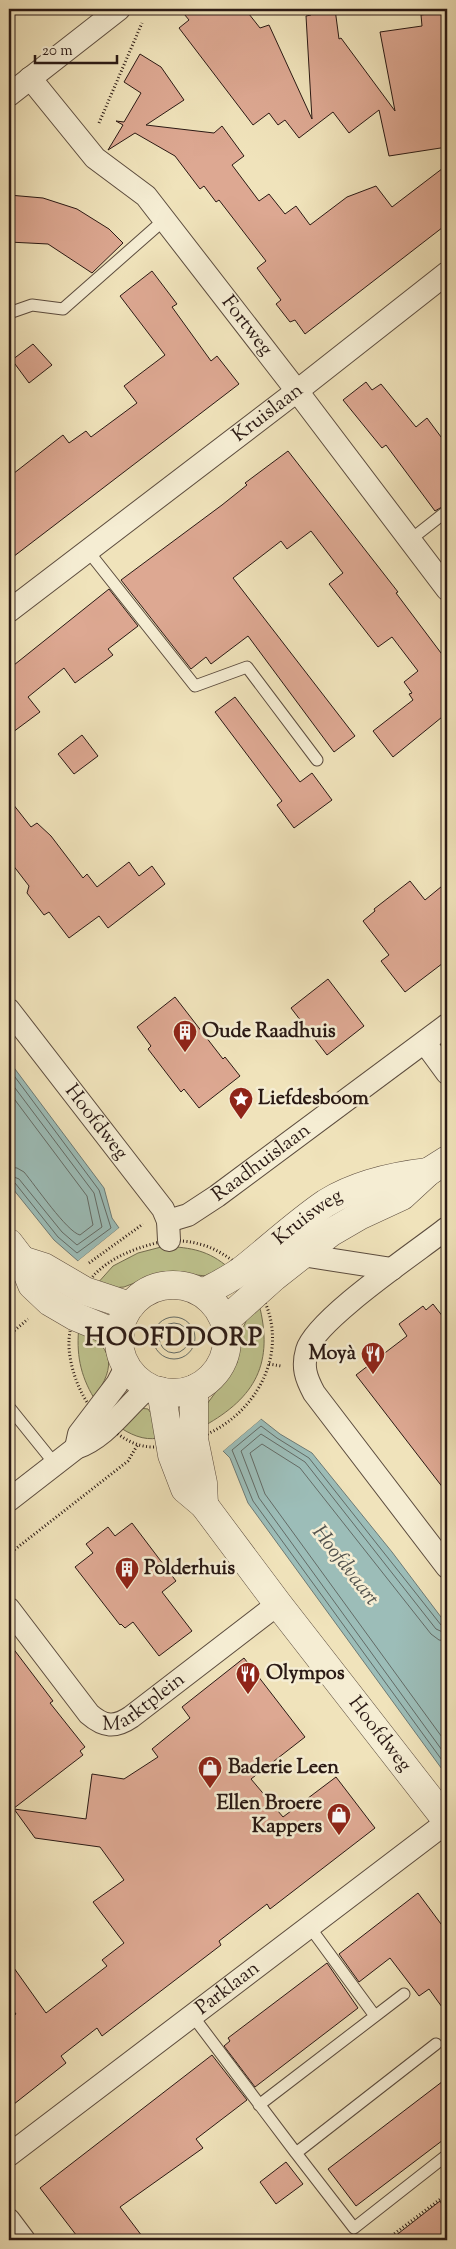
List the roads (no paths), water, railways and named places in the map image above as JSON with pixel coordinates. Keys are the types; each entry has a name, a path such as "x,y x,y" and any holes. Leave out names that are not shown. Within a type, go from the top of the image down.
{"street":[{"path":"9,95 119,9"},
{"name":"Fortweg","path":"30,78 95,158 146,196 298,391 447,589"},
{"name":"Kruislaan","path":"11,604 88,551 298,391 447,273"},
{"name":"Hoofdweg","path":"9,1010 163,1209 169,1231"},
{"name":"Raadhuislaan","path":"169,1231 188,1215 217,1196 447,1025"},
{"path":"425,1043 447,1073"},
{"name":"Kruisweg","path":"203,1293 252,1279 302,1255 330,1233 361,1215 402,1196 438,1166"},
{"name":"Kruisweg","path":"226,1320 252,1279 258,1256 327,1203 359,1187 398,1175 438,1166"},
{"path":"447,1228 392,1269 324,1324 306,1359 306,1378 314,1393 447,1567"},
{"path":"15,1251 85,1291 130,1306"},
{"path":"15,1251 32,1285 50,1302 74,1316 120,1335"},
{"path":"302,1255 392,1269"},
{"path":"166,1285 189,1287 203,1293 218,1308 226,1320 226,1345 223,1360 216,1374 204,1384 194,1389 178,1393 155,1389 136,1378 122,1357 120,1335 122,1320 130,1306 138,1296 152,1288 166,1285"},
{"path":"102,1420 127,1365"},
{"path":"9,1500 76,1448 79,1434 135,1399 155,1389"},
{"name":"Hoofdweg","path":"155,1389 182,1442"},
{"name":"Hoofdweg","path":"194,1389 176,1468 185,1489 204,1505 278,1604 447,1821"},
{"name":"Marktplein","path":"9,1609 89,1714 98,1722 110,1726 122,1723 131,1717 278,1604"},
{"name":"Parklaan","path":"9,2155 447,1821"},
{"path":"9,2220 24,2240"}],"lane":[{"path":"9,313 32,305 63,309 164,220"},
{"path":"410,540 447,511"},
{"path":"88,551 195,686 247,668 317,760"},
{"path":"9,1407 55,1464"},
{"path":"309,1926 375,2016"},
{"path":"260,2105 404,1994"},
{"path":"192,2016 354,2228 447,2156"},
{"path":"296,2152 436,2044"}],"water":[{"path":"9,1061 104,1188 112,1218 119,1228 78,1261 54,1240 9,1184"},
{"name":"Hoofdvaart","path":"261,1419 280,1434 312,1453 392,1552 447,1625 447,1776 248,1503 230,1458 223,1451"}],"place":[{"name":"Oude Raadhuis","path":"185,1053"},
{"name":"Liefdesboom","path":"241,1120"},
{"name":"Moyà","path":"373,1375"},
{"name":"Polderhuis","path":"127,1590"},
{"name":"Olympos","path":"248,1695"},
{"name":"Baderie Leen","path":"210,1789"},
{"name":"Ellen Broere Kappers","path":"339,1836"}],"district":[{"name":"HOOFDDORP","path":"174,1339"}]}
